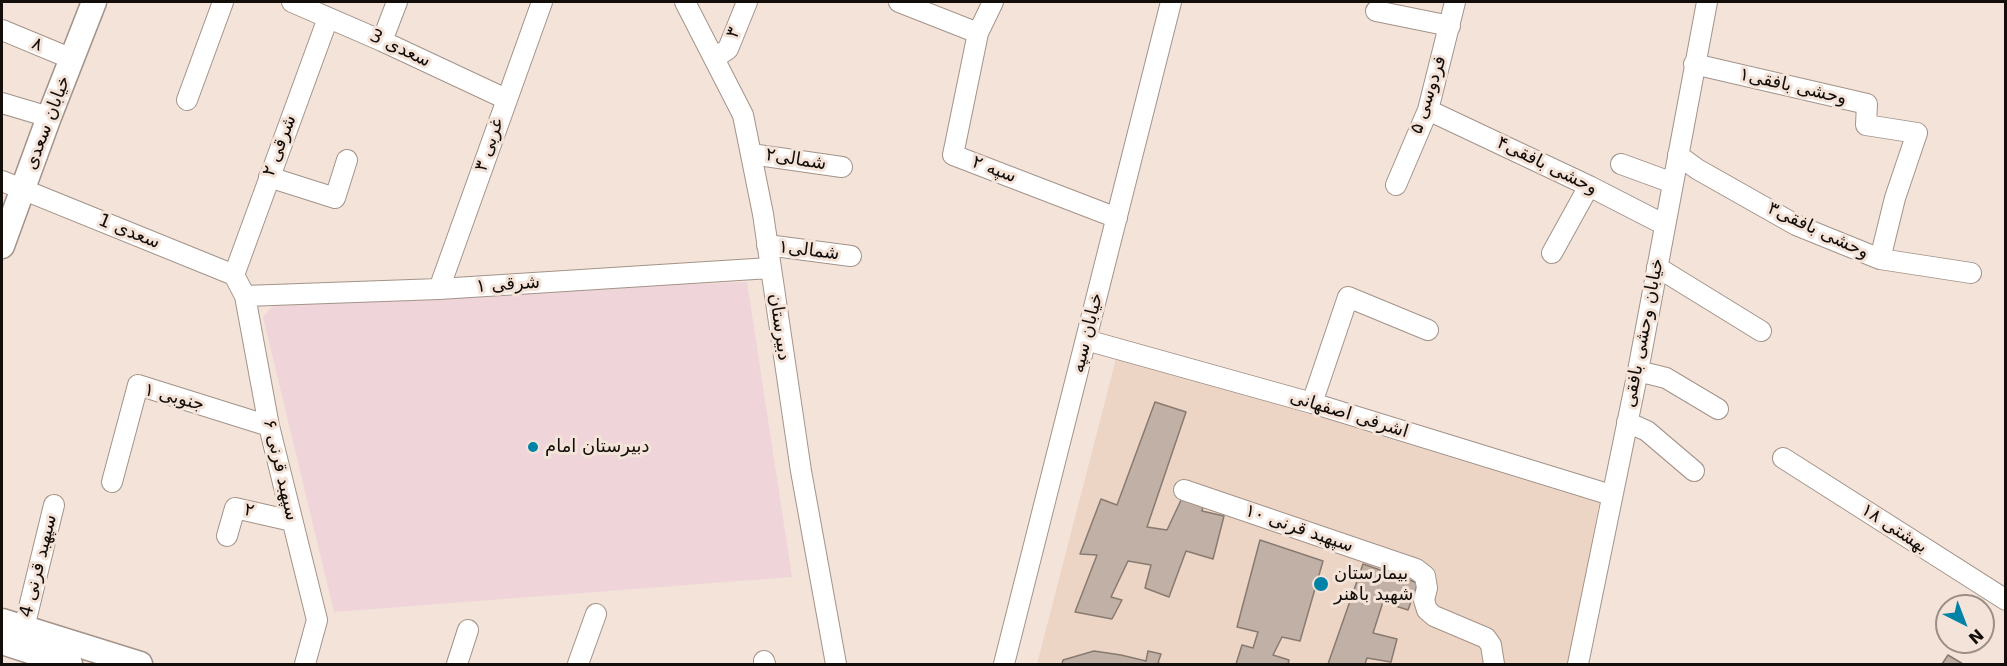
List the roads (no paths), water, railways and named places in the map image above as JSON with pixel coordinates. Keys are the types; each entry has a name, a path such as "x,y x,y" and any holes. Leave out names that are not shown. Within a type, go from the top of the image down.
{"main road":[{"name":"خیابان سعدی","path":"2,246 12,185 49,117 94,2"},
{"path":"13,624 140,664"},
{"path":"2,642 70,664"}],"street":[{"path":"187,100 223,2"},
{"name":"سعدی 3","path":"292,2 382,40 506,99"},
{"path":"382,40 397,2"},
{"name":"۳ غربی","path":"439,289 542,2"},
{"name":"دبیرستان","path":"685,2 743,115 767,245 801,471 836,664"},
{"name":"۳","path":"715,58 728,49 747,2"},
{"path":"899,2 978,33 993,2"},
{"name":"خیابان سپه","path":"1004,664 1171,2"},
{"name":"فردوسی ۵","path":"1396,185 1428,110 1455,2"},
{"name":"خیابان وحشی بافقی","path":"1578,664 1638,371 1707,2"},
{"path":"1376,11 1450,26"},
{"name":"شرقی ۲","path":"234,275 328,18"},
{"name":"۸","path":"2,30 72,59"},
{"name":"سپه ۲","path":"978,33 953,154 1117,218"},
{"name":"وحشی بافقی۱","path":"1695,64 1867,104 1866,125 1917,132 1895,198 1880,259"},
{"path":"2,103 49,117"},
{"name":"وحشی بافقی۴","path":"1428,110 1589,186 1665,225"},
{"name":"شمالی۲","path":"751,153 842,167"},
{"name":"وحشی بافقی۳","path":"1678,155 1697,169 1796,225 1880,259 1971,273"},
{"path":"269,177 335,198 347,160"},
{"path":"1620,164 1672,183"},
{"name":"سعدی 1","path":"12,185 234,275"},
{"path":"1552,253 1589,186"},
{"name":"شمالی۱","path":"767,245 851,256"},
{"path":"1657,267 1761,331"},
{"name":"شرقی ۱","path":"245,296 439,289 770,268"},
{"name":"سپهبد قرنی ۶","path":"234,275 245,296 269,426 317,620 304,664"},
{"path":"1312,403 1348,297 1428,330"},
{"name":"اشرفی اصفهانی","path":"1086,340 1312,403 1611,495"},
{"path":"1638,371 1665,378 1718,409"},
{"name":"۱ جنوبی","path":"112,482 138,385 269,426"},
{"path":"1627,422 1647,431 1694,471"},
{"name":"بهشتی ۱۸","path":"1783,458 2006,600"},
{"name":"سپهبد قرنی ۱۰","path":"1184,489 1416,569 1425,576 1427,588 1424,600 1427,610 1434,616 1486,638 1491,645 1494,664"},
{"name":"سپهبد قرنی 4","path":"13,624 54,505"},
{"name":"۲","path":"227,536 235,508 292,521"},
{"path":"578,664 596,614"},
{"path":"457,664 468,630"}],"place":[{"name":"دبیرستان امام","path":"533,447"},
{"name":"بیمارستان شهید باهنر","path":"1321,584"}]}
